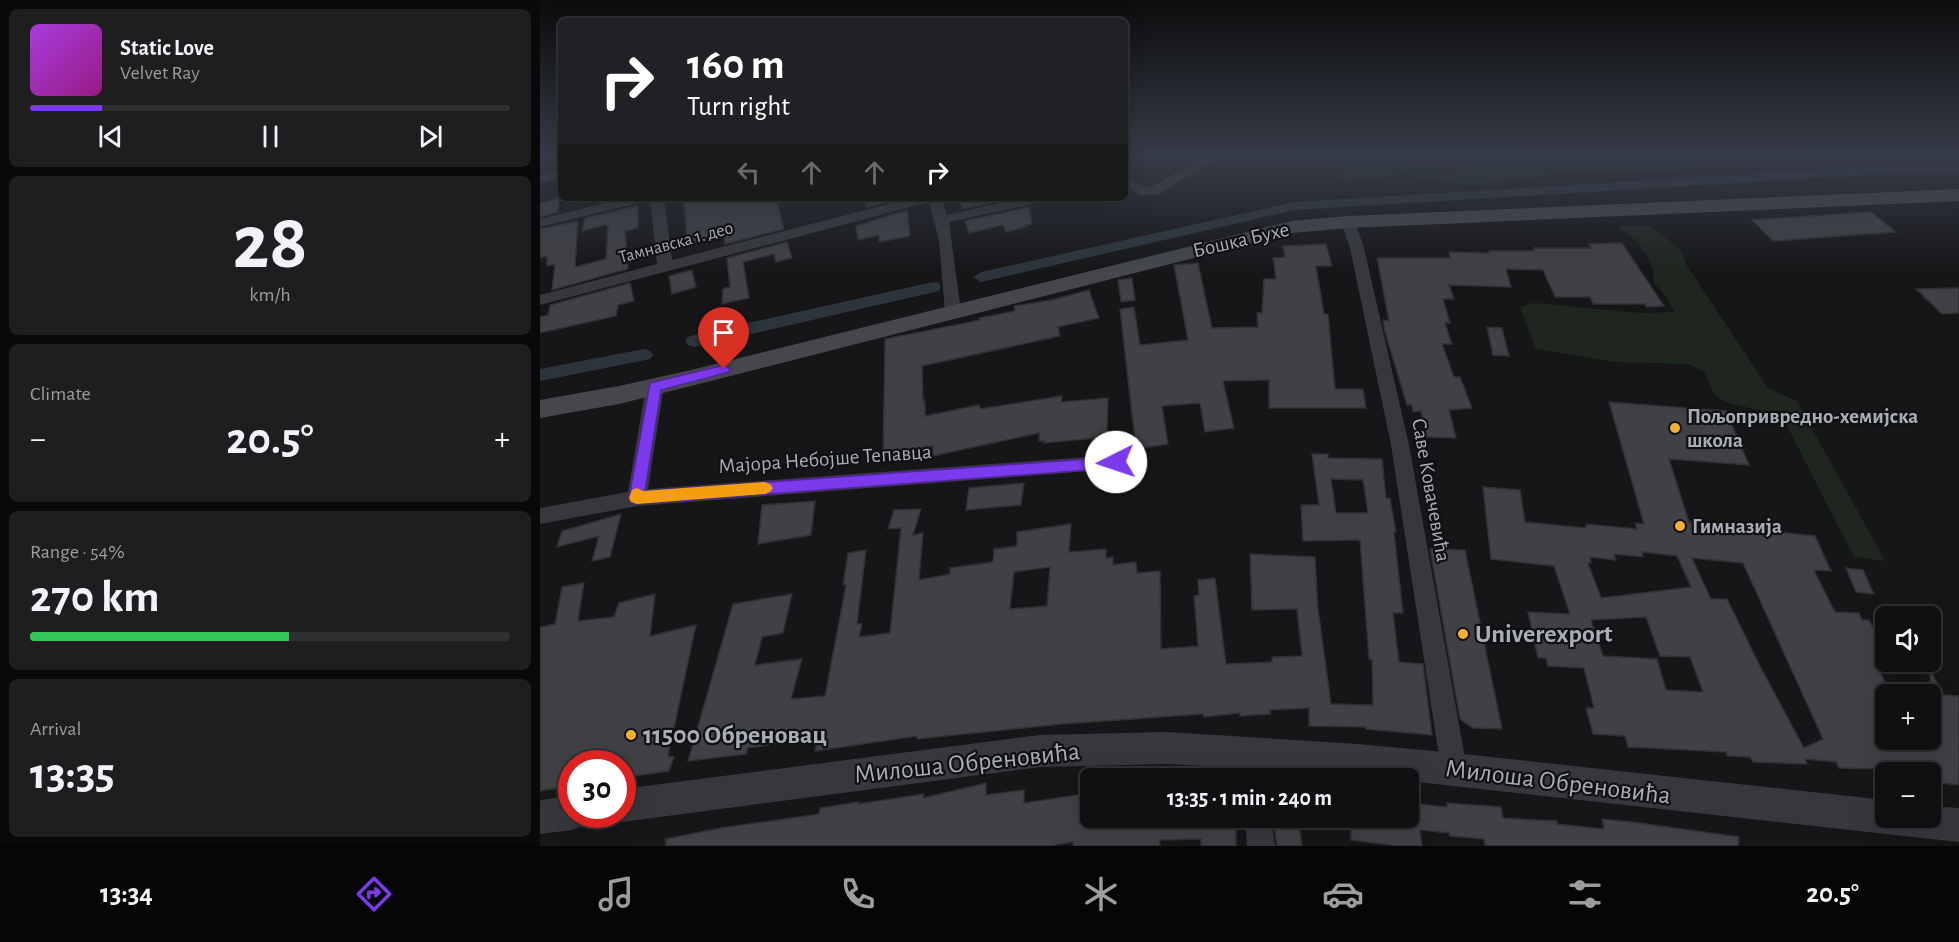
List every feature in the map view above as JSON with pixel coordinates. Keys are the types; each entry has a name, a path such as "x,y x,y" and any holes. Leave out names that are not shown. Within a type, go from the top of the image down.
{"main road":[{"name":"Бошка Бухе","path":"540,410 655,387 1276,230 1348,222 1959,195"}],"street":[{"path":"540,223 630,201"},
{"path":"657,201 665,266"},
{"name":"Тамнавска 1. део","path":"540,300 915,201"},
{"path":"935,201 949,260 953,312"},
{"path":"941,220 1026,201"},
{"name":"Саве Ковачевића","path":"1348,222 1357,248 1400,446 1454,769"},
{"path":"637,498 655,387"},
{"name":"Мајора Небојше Тепавца","path":"540,516 637,498 1116,462"},
{"name":"Милоша Обреновића","path":"636,804 1040,752 1167,748 1254,766 1454,769 1875,817"},
{"path":"540,817 558,815"},
{"name":"Милоша Обреновића","path":"1941,823 1959,825"},
{"path":"1259,828 1261,846"}],"shaded area":[{"path":"1619,226 1652,226 1682,252 1687,266 1768,388 1797,401 1885,561 1854,557 1782,416 1725,402 1714,394 1704,372 1689,364 1614,362 1536,349 1520,307 1534,303 1642,313 1675,312 1654,283 1652,267 1645,252 1634,239 1621,231"}],"building":[{"path":"558,198 558,212 540,217 540,203"},
{"path":"684,201 777,201 784,229 725,244 724,235 687,244"},
{"path":"866,201 891,201 867,207"},
{"path":"960,201 998,201 962,209"},
{"path":"638,206 638,228 625,231 628,269 552,290 555,264 547,266 547,256 540,258 540,229 578,221 575,267 606,259 608,224 582,231 585,218"},
{"path":"1029,207 1032,224 1006,232 1003,225 969,233 965,221"},
{"path":"907,210 910,236 879,242 879,235 858,240 856,226"},
{"path":"1871,212 1896,232 1773,241 1752,220"},
{"path":"787,242 792,258 776,262 774,254 743,262 749,298 722,304 723,289 730,287 727,258"},
{"path":"1622,243 1664,306 1593,304 1590,297 1555,297 1543,270 1506,269 1511,287 1449,285 1454,299 1443,299 1450,323 1445,323 1452,344 1442,344 1454,377 1460,377 1472,408 1449,410 1456,438 1425,437 1421,411 1413,412 1412,405 1407,405 1385,332 1383,320 1389,321 1377,258 1450,258 1449,252 1535,251 1534,248 1592,248 1589,244"},
{"path":"1326,244 1332,266 1316,266 1324,314 1328,314 1335,389 1363,389 1366,408 1269,408 1269,380 1223,381 1234,428 1205,432 1200,403 1162,406 1168,444 1136,449 1120,309 1134,307 1140,345 1188,340 1174,265 1198,263 1212,328 1258,327 1257,313 1262,313 1264,279 1276,279 1273,258 1285,257 1283,246"},
{"path":"692,270 696,287 672,294 669,276"},
{"path":"1132,278 1135,300 1121,302 1118,280"},
{"path":"630,283 634,301 618,305 616,316 540,333 540,317 548,315 550,305"},
{"path":"1959,288 1959,313 1942,314 1916,289"},
{"path":"1089,290 1099,318 1058,327 1060,336 922,366 923,401 925,400 925,416 979,405 980,409 1062,396 1061,402 1108,398 1107,437 1044,443 1045,441 1039,441 1039,433 933,456 933,446 883,456 885,339 980,320 979,318 1015,311 1014,306 1052,300"},
{"path":"1487,327 1502,328 1509,356 1493,355"},
{"path":"1609,402 1726,411 1749,465 1669,459 1689,522 1815,536 1831,571 1814,570 1835,612 1859,613 1862,620 1869,620 1875,632 1875,672 1880,672 1886,684 1875,684 1875,750 1941,750 1941,691 1943,695 1959,696 1959,785 1941,783 1941,762 1875,762 1875,769 1839,768 1836,762 1805,759 1807,764 1753,762 1750,757 1727,756 1726,752 1628,747 1625,736 1593,734 1586,708 1594,708 1584,668 1548,666 1546,658 1538,658 1528,612 1570,614 1554,566 1491,559 1483,487 1520,490 1525,522 1586,528 1586,524 1637,529 1635,523 1644,524","holes":["1642,552 1677,556 1691,587 1601,598 1588,563 1591,563 1590,557 1616,560 1614,554 1643,557","1692,558 1743,563 1823,739 1804,748 1727,599 1711,599","1646,617 1660,656 1690,657 1703,692 1666,690 1657,659 1603,656 1591,620"]},
{"path":"1312,454 1328,454 1328,458 1382,459 1386,498 1390,498 1396,532 1394,532 1403,613 1393,613 1399,662 1423,664 1432,735 1366,729 1366,727 1309,726 1309,708 1270,710 1270,714 1240,716 1240,713 1204,717 1203,714 1062,724 917,739 917,736 815,751 817,738 748,748 746,754 688,761 733,604 792,594 783,633 762,637 755,665 802,659 791,699 825,696 846,585 843,585 848,553 866,550 857,624 862,624 859,637 890,633 901,528 888,529 894,510 921,509 913,535 923,533 919,580 950,574 950,568 993,562 994,549 1017,546 1017,532 1071,524 1069,552 1106,549 1106,558 1113,557 1113,565 1136,562 1137,573 1160,571 1161,649 1198,646 1194,596 1199,595 1198,580 1215,578 1226,664 1272,662 1272,657 1302,656 1297,609 1252,610 1250,554 1315,557 1318,609 1331,704 1373,705 1372,660 1369,659 1360,540 1303,541 1301,505 1319,505","holes":["1331,479 1363,480 1368,513 1336,513","1050,567 1047,606 1010,609 1014,572"]},
{"path":"1024,483 1021,505 966,510 969,488"},
{"path":"815,501 811,535 758,544 762,505"},
{"path":"621,514 610,557 592,561 599,536 557,547 562,531"},
{"name":"Univerexport","path":"1430,549 1465,550 1502,729 1473,728 1460,719"},
{"path":"1846,568 1863,570 1874,594 1856,592"},
{"path":"584,583 578,621 614,617 619,603 655,594 650,636 696,625 668,756 674,757 669,771 636,776 636,750 558,750 558,788 540,791 540,627 555,624 562,587"},
{"path":"1932,672 1938,684 1930,684"},
{"path":"986,783 986,795 1024,790 1024,803 1080,795 1080,828 1236,828 1236,846 1201,846 1201,839 1160,840 1160,846 1073,846 1073,842 1050,846 666,846 665,839 721,828 819,814 820,808 924,794 923,798"},
{"path":"1447,803 1501,807 1503,818 1557,821 1557,824 1604,829 1602,819 1739,837 1738,846 1485,846 1484,839 1420,830 1422,846 1398,846 1351,840 1351,828 1419,828 1419,804 1447,807"},
{"path":"1274,828 1299,828 1302,846 1277,846"}],"waterway":[{"path":"981,277 1295,206 1499,193"},
{"path":"694,341 933,287"},
{"path":"540,375 644,355"}],"slow traffic":[{"path":"637,494 637,498 765,488"}],"place":[{"name":"Пољопривредно-хемијска школа","path":"1675,428"},
{"name":"Гимназија","path":"1680,526"},
{"name":"Univerexport","path":"1463,634"},
{"name":"11500 Обреновац","path":"631,735"}],"route":[{"path":"724,369 655,387 637,498 1116,462"}]}
